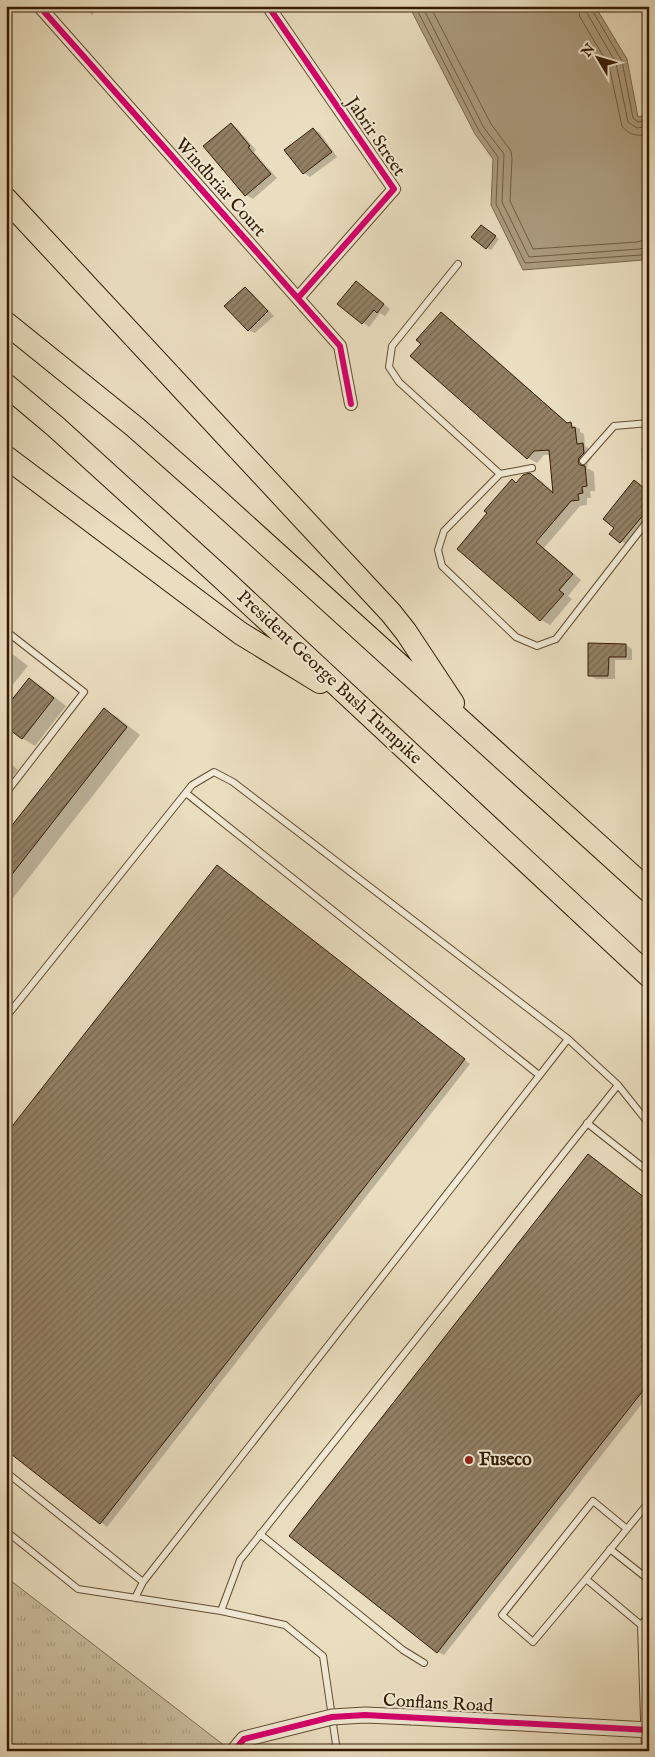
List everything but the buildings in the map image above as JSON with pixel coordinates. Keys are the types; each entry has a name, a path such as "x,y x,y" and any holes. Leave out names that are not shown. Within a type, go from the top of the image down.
{"highway":[{"path":"6,199 391,613 406,632 463,718 480,739"},
{"path":"11,326 121,415 184,470 649,892"},
{"name":"President George Bush Turnpike","path":"6,385 134,498 649,976"},
{"path":"6,457 240,633 364,710"}],"street":[{"name":"Windbriar Court","path":"39,6 340,346 351,404"},
{"name":"Jabrir Street","path":"268,6 394,189 298,298"},
{"name":"Conflans Road","path":"234,1751 244,1739 332,1717 365,1715 647,1730"}],"lane":[{"path":"458,264 392,346 389,367 399,382 500,474"},
{"path":"583,461 614,426 649,424"},
{"path":"532,468 500,474 444,531 438,550 442,566 516,637 537,646 556,639 649,519"},
{"path":"6,631 84,692 6,793"},
{"path":"6,1017 192,785 214,772 233,782 568,1039 618,1085 649,1124"},
{"path":"186,793 539,1075"},
{"path":"135,1598 143,1582 568,1039"},
{"path":"221,1610 240,1560 618,1085"},
{"path":"587,1124 649,1172"},
{"path":"6,1472 143,1582"},
{"path":"627,1529 594,1501 502,1615 533,1642 586,1579 610,1549 627,1529 649,1502"},
{"path":"6,1530 78,1589 221,1610 285,1625 323,1656 337,1751"},
{"path":"260,1534 403,1650 424,1663"},
{"path":"610,1549 644,1576 649,1571"},
{"path":"586,1579 641,1625"},
{"path":"645,1751 647,1730 641,1625 649,1616"}],"green space":[{"path":"6,1577 230,1750 232,1751 6,1751"}],"water":[{"path":"409,6 595,6 627,59 638,117 649,114 649,257 643,260 523,270 491,205 493,159 475,134"}],"cycle path":[{"path":"39,6 340,346 351,404"},
{"path":"268,6 394,189 298,298"},
{"path":"234,1751 244,1739 332,1717 365,1715 649,1730"}],"place":[{"name":"Fuseco","path":"469,1460"}]}
